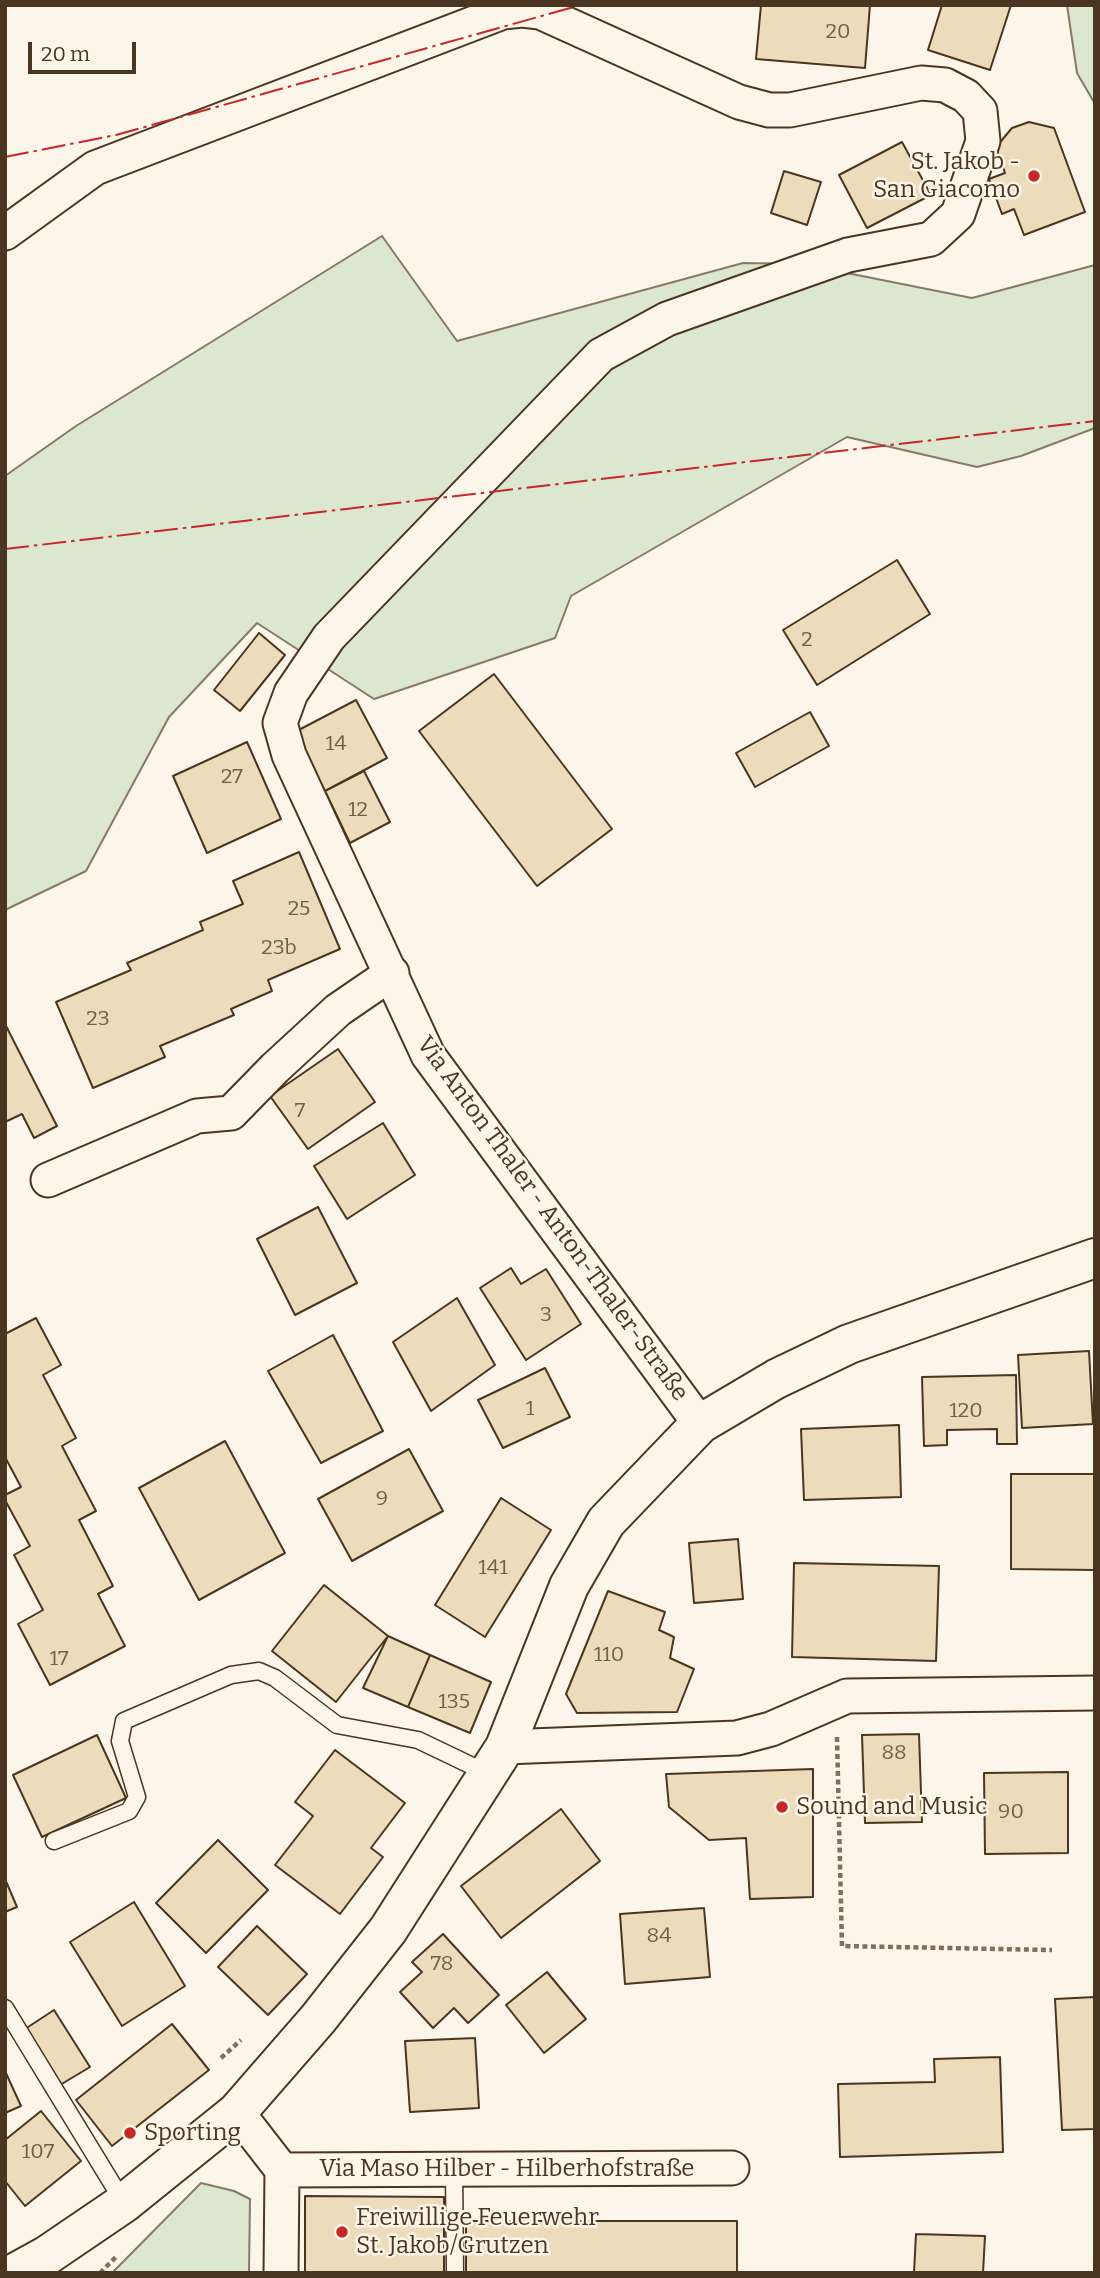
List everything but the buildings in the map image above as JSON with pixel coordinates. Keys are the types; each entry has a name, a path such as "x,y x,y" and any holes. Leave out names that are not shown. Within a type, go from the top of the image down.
{"street":[{"name":"Via Anton Thaler - Anton-Thaler-Straße","path":"5,233 95,168 502,12 540,12 739,102 769,110 790,110 921,83 945,85 966,96 980,111 983,141 958,214 931,239 848,255 667,319 601,355 329,637 291,693 280,723 289,755 428,1055 700,1424"},
{"path":"48,1180 197,1116 231,1114 275,1068 338,1010 391,973"},
{"path":"15,2273 46,2256 124,2203 237,2112 318,2019 388,1930 497,1760 569,1586 606,1522 700,1424 776,1379 849,1344 1095,1258"},
{"path":"497,1760 737,1738 771,1729 847,1696 1095,1693"},
{"path":"237,2112 282,2170 281,2273"},
{"name":"Via Maso Hilber - Hilberhofstraße","path":"282,2170 732,2168"}],"lane":[{"path":"54,1841 129,1811 137,1797 120,1741 124,1721 231,1675 259,1671 275,1678 337,1725 418,1740 497,1760"},
{"path":"5,2008 124,2203"},
{"path":"454,2169 455,2273"}],"path":[{"path":"836,1701 842,1946 1052,1950"},
{"path":"221,2059 241,2040"}],"green space":[{"path":"1067,5 1095,5 1095,104 1077,73"},
{"path":"382,236 457,341 743,263 802,264 972,298 1095,265 1095,428 1021,456 977,467 847,437 571,596 555,638 374,699 257,623 169,717 86,871 5,910 5,476 76,426"},
{"path":"201,2183 234,2191 250,2199 249,2273 112,2273"}],"power":[{"path":"5,157 116,135 581,5"},
{"path":"5,549 1095,421"}],"place":[{"name":"St. Jakob - San Giacomo","path":"1034,176"},
{"name":"Sound and Music","path":"782,1807"},
{"name":"Sporting","path":"130,2133"},
{"name":"Freiwillige Feuerwehr St. Jakob/Grutzen","path":"342,2232"}]}
